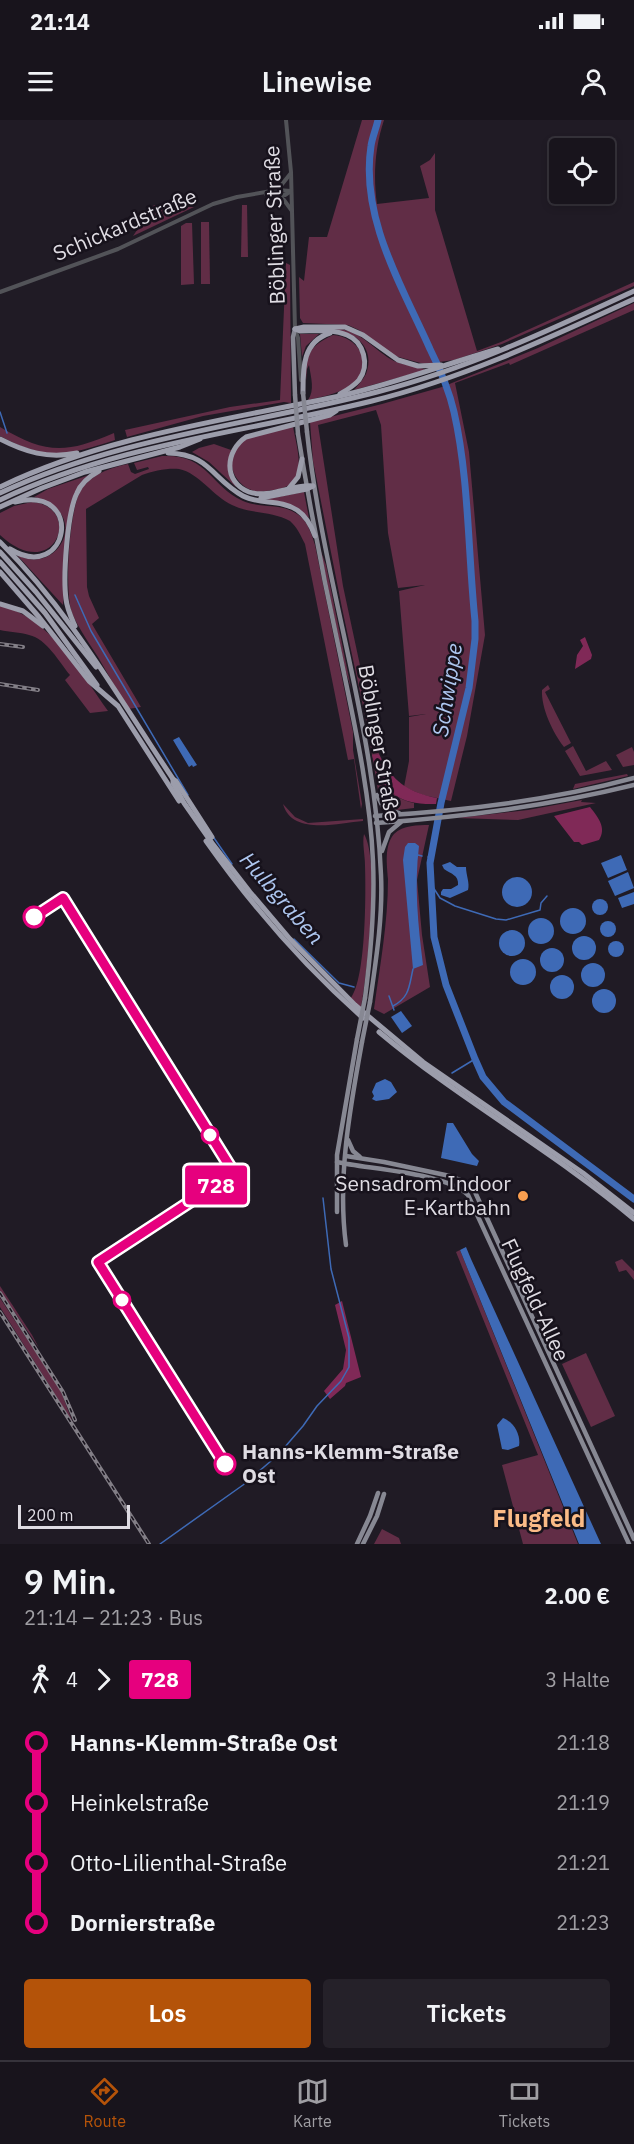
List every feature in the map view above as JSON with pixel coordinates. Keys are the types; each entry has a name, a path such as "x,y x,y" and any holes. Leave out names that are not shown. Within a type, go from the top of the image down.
{"highway":[{"path":"309,487 255,494 242,488 233,479 229,465 233,450 246,437 330,415 342,408 450,366 528,340 634,291"},
{"path":"0,439 24,450 45,455 67,455 428,375 455,376 527,348 634,298"},
{"path":"295,329 304,327 349,328 363,335 393,358 408,363 428,375"},
{"path":"295,329 346,334 355,339 361,347 364,361 363,371 357,382 333,397"},
{"path":"303,393 304,366 308,352 318,339 334,332"},
{"path":"0,493 57,469 121,449 343,401 450,366"},
{"path":"2,504 54,477 99,462 204,436 342,408"},
{"path":"2,504 69,478 160,453 195,442 204,436"},
{"path":"0,487 47,466 99,449"},
{"path":"160,453 178,453 194,457 212,469 236,491 250,499 294,508 307,519 315,536"},
{"path":"288,489 298,477 302,459"},
{"path":"78,633 68,608 66,593 71,511 76,494 82,485 107,467"},
{"path":"250,499 272,497 309,487"},
{"path":"2,504 29,500 44,501 56,510 62,521 63,529 56,547 43,556 25,556 2,544"},
{"path":"2,544 42,588 78,633 173,779 185,803 229,872 272,926 352,1007 430,1072 573,1171 634,1219"},
{"path":"0,552 49,607 129,711"},
{"path":"0,562 52,622 102,692"},
{"path":"0,572 53,634 89,681 124,715 185,803"},
{"path":"0,604 28,614 53,634"},
{"path":"192,814 244,885 290,939 375,1023 451,1083 583,1173 634,1213"}],"main road":[{"name":"Böblinger Straße","path":"295,329 293,337 294,385 298,434 373,784 380,866 381,900 370,1002 337,1155 337,1212"},
{"name":"Böblinger Straße","path":"303,393 309,487 315,536 355,726 369,816 373,861 373,916 347,1138 343,1213 346,1245"},
{"path":"369,816 407,814 557,796 634,778"},
{"path":"373,784 383,807 393,812 407,814"},
{"path":"370,824 450,817 558,802 634,785"},
{"path":"380,866 385,839 389,832 403,821"},
{"path":"347,1138 352,1149 360,1157"},
{"name":"Flugfeld-Allee","path":"346,1156 450,1176 464,1181 477,1197 634,1539"},
{"name":"Flugfeld-Allee","path":"337,1162 375,1167 446,1182 460,1188 470,1199 629,1544"},
{"path":"375,1167 384,1162"},
{"path":"496,1255 501,1255 502,1252"},
{"path":"513,1291 514,1288 519,1288"},
{"path":"572,1419 578,1416"},
{"path":"588,1456 594,1452"},
{"path":"357,1544 381,1493 376,1516 363,1544"}],"street":[{"name":"Böblinger Straße","path":"286,120 291,172 295,329 298,338 303,393"},
{"path":"291,172 276,192 292,212"},
{"name":"Schickardstraße","path":"0,292 118,249 210,205 237,197 291,191"},
{"path":"337,1155 346,1156"}],"shaded area":[{"path":"362,120 384,120 376,162 377,204 429,198 420,166 430,160 435,153 435,210 477,351 634,282 634,286 502,344 454,360 424,364 395,356 359,330 348,325 303,323 300,318 299,277 304,281 309,237 327,237"},
{"path":"154,205 194,207 133,236"},
{"path":"242,205 247,205 248,257 241,257"},
{"path":"201,222 209,222 210,284 201,284"},
{"path":"192,223 194,284 181,285 181,226"},
{"path":"286,263 290,265 291,403 284,402 203,416 127,437 125,430 230,407 280,400"},
{"path":"634,303 634,310 510,365 509,363 455,383 469,452 485,635 467,736 451,801 423,795 404,787 409,761 409,717 426,714 409,716 399,591 425,585 398,588 388,533 381,425 376,410 318,425 343,586 379,754 373,756 386,786 398,797 414,803 414,808 397,810 386,807 379,796 367,725 313,461 310,422 442,387 538,348"},
{"path":"340,329 362,338 394,361 426,370 354,390 366,374 368,356 366,349 355,337 348,333 330,330"},
{"path":"300,334 319,334 306,346 302,357"},
{"path":"333,335 349,340 360,351 364,366 361,374 356,381 334,394 308,400 312,388 309,365 306,381 307,364 308,357 314,347"},
{"path":"293,426 299,457 298,473 294,480 283,488 261,492 244,486 238,480 232,464 232,456 236,448 243,441 253,437"},
{"path":"0,427 30,442 56,448 82,445 114,433 115,440 83,450 44,452 16,444 0,436"},
{"path":"214,444 231,450 228,467 236,487 209,462 192,452"},
{"path":"162,456 177,457 199,465 222,487 243,501 280,507 293,512 303,519 311,533 353,732 353,750 361,809 354,759 348,760 305,544 290,521 232,505 186,471 170,469 142,475 86,509 87,587 99,618 92,624 141,707 128,709 78,625 70,602 68,570 73,515 81,490 90,480 108,470 128,464 131,472 135,474 149,469 148,467 137,470 134,463"},
{"path":"89,475 72,500 63,605 17,555 33,559 46,557 57,550 63,539 65,527 62,515 51,504 34,497 48,489"},
{"path":"304,492 309,518 298,509 267,499"},
{"path":"32,502 48,507 57,516 59,528 56,540 48,548 36,552 19,548 0,535 0,513 14,506"},
{"path":"320,549 326,565 351,688 345,669"},
{"path":"0,605 18,612 49,634 75,663 108,711 90,713 65,680 70,675 41,641 26,634 0,630"},
{"path":"585,637 592,655 591,659 575,669 577,655 583,646 580,640"},
{"path":"548,685 550,689 545,692 571,743 564,747 552,728 543,705 542,690"},
{"path":"573,746 586,771 606,761 612,770 580,776 565,751"},
{"path":"632,747 634,765 623,767 616,755"},
{"path":"379,754 395,778 409,789 437,798 436,804 411,802 394,794 376,768 372,755"},
{"path":"627,774 628,776 573,789 575,784"},
{"path":"582,800 581,802 596,803 518,820 457,818 528,810"},
{"path":"283,804 295,817 308,823 363,819 363,821 329,825 306,824 288,814"},
{"path":"590,807 602,827 601,836 599,840 582,845 574,842 554,816"},
{"path":"429,825 417,880 430,987 384,1014 374,1009 387,911 389,844 394,834 402,829"},
{"path":"364,834 369,848 372,892 369,945 361,1008 351,998 360,972 364,935"},
{"path":"460,1250 578,1544 523,1544 502,1465 538,1455 456,1252"},
{"path":"622,1259 634,1271 634,1280 626,1270 619,1272 615,1262"},
{"path":"0,1286 32,1335 39,1348 0,1291"},
{"path":"0,1298 60,1389 73,1423 0,1307"},
{"path":"342,1301 361,1377 346,1383 330,1399 324,1391 343,1369 346,1350 335,1305"},
{"path":"586,1353 615,1416 591,1427 562,1364"},
{"path":"382,1529 399,1538 401,1544 374,1544"}],"water":[{"path":"179,737 197,765 189,767 173,740"},
{"path":"408,843 415,843 419,846 417,891 423,965 413,969 403,860"},
{"path":"621,855 627,870 608,878 601,863"},
{"path":"450,862 457,867 466,867 469,885 468,890 450,898 441,895 441,892 443,889 451,889 458,885 456,877 442,865"},
{"path":"628,872 634,888 615,896 608,881"},
{"path":"517,877 528,881 532,892 528,903 517,907 506,903 502,892 506,881"},
{"path":"634,892 634,904 622,908 618,898"},
{"path":"597,899 603,899 608,907 606,913 597,915 592,910 592,904"},
{"path":"573,908 582,912 586,921 582,930 573,934 564,930 560,921 564,912"},
{"path":"541,918 550,922 554,931 550,940 541,944 532,940 528,931 532,922"},
{"path":"605,921 611,921 616,929 614,935 605,937 600,932 600,926"},
{"path":"512,930 521,934 525,943 521,952 512,956 503,952 499,943 503,934"},
{"path":"584,936 589,937 595,943 595,953 589,959 584,960 579,959 573,953 572,948 573,943 579,937"},
{"path":"613,941 619,941 624,949 622,955 613,957 608,952 608,946"},
{"path":"552,948 557,949 563,955 563,965 557,971 552,972 547,971 541,965 540,960 541,955 547,949"},
{"path":"523,959 532,963 536,972 532,981 523,985 514,981 510,972 514,963"},
{"path":"593,963 598,964 604,970 604,980 598,986 593,987 588,986 582,980 581,975 582,970 588,964"},
{"path":"562,975 567,976 573,982 573,992 567,998 562,999 557,998 551,992 550,987 551,982 557,976"},
{"path":"604,989 609,990 615,996 615,1006 609,1012 604,1013 599,1012 593,1006 592,1001 593,996 599,990"},
{"path":"401,1011 412,1026 402,1033 391,1017"},
{"path":"385,1079 391,1082 397,1092 389,1099 376,1101 372,1099 376,1083"},
{"path":"447,1123 453,1123 472,1154 479,1161 477,1166 441,1158"},
{"path":"466,1247 601,1544 579,1544 460,1250"},
{"path":"503,1418 516,1429 519,1438 519,1446 508,1450 502,1449 497,1425"}],"waterway":[{"name":"Schwippe","path":"378,120 371,146 369,173 377,225 396,276 441,372 454,412 463,463 475,621 469,688 441,803 430,863 434,937 446,985 483,1077 504,1102 634,1199"},
{"name":"Hulbgraben","path":"0,412 7,433"},
{"name":"Hulbgraben","path":"75,595 91,631 188,795"},
{"name":"Hulbgraben","path":"214,838 232,864"},
{"path":"418,855 422,856"},
{"path":"431,884 440,898 455,906 496,919 506,920 540,910 541,903 547,896"},
{"name":"Hulbgraben","path":"294,939 339,983 354,987"},
{"path":"393,1006 406,995 413,969"},
{"name":"Hulbgraben","path":"389,996 394,1010"},
{"path":"452,1073 475,1059"},
{"path":"160,1544 243,1485 278,1455 317,1406 341,1381 349,1367 349,1338 331,1269 323,1198"}],"railway":[{"path":"0,644 23,647"},
{"path":"0,684 38,690"},
{"path":"0,1293 63,1392 75,1420"},
{"path":"0,1312 149,1544"}],"bus line":[{"name":"728","path":"34,917 63,898 234,1173 98,1262 225,1464"}],"place":[{"name":"Sensadrom Indoor E-Kartbahn","path":"523,1196"},
{"name":"Hanns-Klemm-Straße Ost","path":"225,1464"}],"district":[{"name":"Flugfeld","path":"539,1519"}]}
